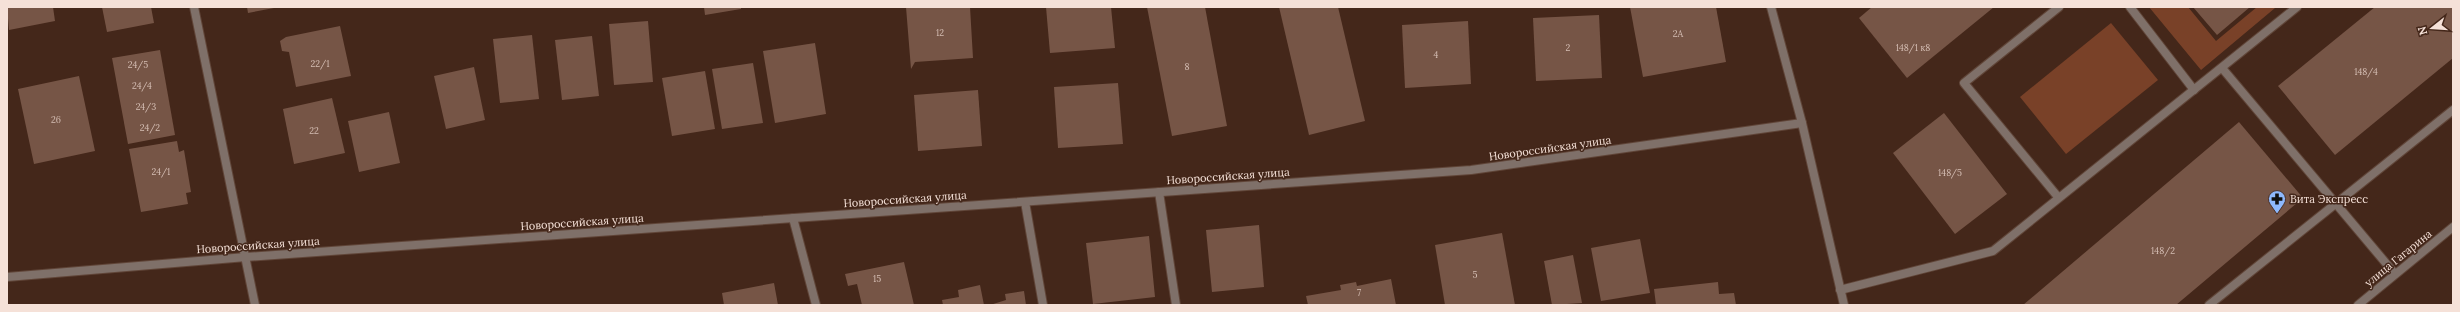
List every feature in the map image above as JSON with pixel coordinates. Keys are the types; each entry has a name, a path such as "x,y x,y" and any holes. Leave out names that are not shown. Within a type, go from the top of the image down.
{"street":[{"path":"194,7 255,305"},
{"path":"1771,7 1802,123 1844,305"},
{"path":"2058,197 1964,83 2059,7"},
{"path":"2130,7 2194,90"},
{"path":"1840,290 1993,251 2058,197 2297,7"},
{"path":"2222,68 2395,274"},
{"path":"2209,305 2453,110"},
{"name":"Новороссийская улица","path":"7,277 246,256 1471,170 1802,123"},
{"path":"1159,192 1176,305"},
{"path":"1025,202 1043,305"},
{"path":"793,218 816,305"},
{"name":"улица Гагарина","path":"2358,305 2453,227"}],"shaded area":[{"path":"2149,7 2188,7 2216,41 2257,7 2275,8 2201,70"},
{"path":"2111,23 2158,80 2066,154 2020,97"}],"building":[{"path":"7,7 53,7 55,21 9,30"},
{"path":"102,7 151,7 154,23 107,32"},
{"path":"247,7 274,7 274,8 248,13"},
{"path":"704,7 741,7 741,9 705,15"},
{"path":"906,7 970,7 973,58 915,62 911,69"},
{"path":"1046,7 1111,7 1115,48 1050,53"},
{"path":"1147,7 1205,7 1227,126 1172,136"},
{"path":"1279,7 1338,7 1365,121 1309,135"},
{"path":"1630,7 1716,7 1726,62 1643,77"},
{"path":"1872,7 1994,7 1907,78 1859,18"},
{"path":"2193,7 2250,7 2217,35"},
{"path":"2375,7 2453,7 2453,58 2335,155 2278,86"},
{"path":"1599,15 1602,78 1536,81 1533,18"},
{"path":"648,21 653,82 614,85 609,24"},
{"path":"1468,21 1471,84 1405,88 1402,25"},
{"path":"340,26 351,76 296,87 289,52 282,51 280,41 286,37"},
{"path":"532,35 539,99 500,103 493,39"},
{"path":"592,36 599,96 562,100 555,40"},
{"path":"815,43 826,114 775,123 763,51"},
{"path":"160,50 175,135 128,144 112,58"},
{"path":"753,63 763,123 722,129 712,69"},
{"path":"474,67 485,120 446,129 434,76"},
{"path":"705,71 715,129 672,136 662,78"},
{"path":"79,76 95,151 34,164 18,89"},
{"path":"1118,83 1123,144 1058,148 1054,87"},
{"path":"978,90 982,146 918,151 914,95"},
{"path":"332,98 345,153 294,164 283,109"},
{"path":"389,112 400,163 359,172 348,121"},
{"path":"1944,113 2007,194 1955,234 1893,153"},
{"path":"2239,122 2303,198 2176,305 2023,305"},
{"path":"177,141 179,152 184,150 191,192 186,193 188,204 141,212 129,149"},
{"path":"1259,225 1264,287 1212,292 1206,230"},
{"path":"1502,233 1515,305 1445,305 1435,245"},
{"path":"1149,236 1155,297 1093,304 1086,243"},
{"path":"1640,239 1650,293 1601,301 1591,248"},
{"path":"1573,255 1582,303 1552,305 1544,261"},
{"path":"904,262 914,305 862,305 857,284 848,286 845,274"},
{"path":"1391,279 1396,305 1308,305 1306,296 1341,290 1340,285 1356,282 1357,286"},
{"path":"1718,282 1719,294 1734,293 1736,305 1656,305 1654,289"},
{"path":"774,283 778,305 724,305 722,293"},
{"path":"980,285 984,305 943,305 942,300 959,297 958,290"},
{"path":"1024,291 1026,305 990,305 1006,300 1005,294"}],"place":[{"name":"Вита Экспресс","path":"2277,214"}]}
